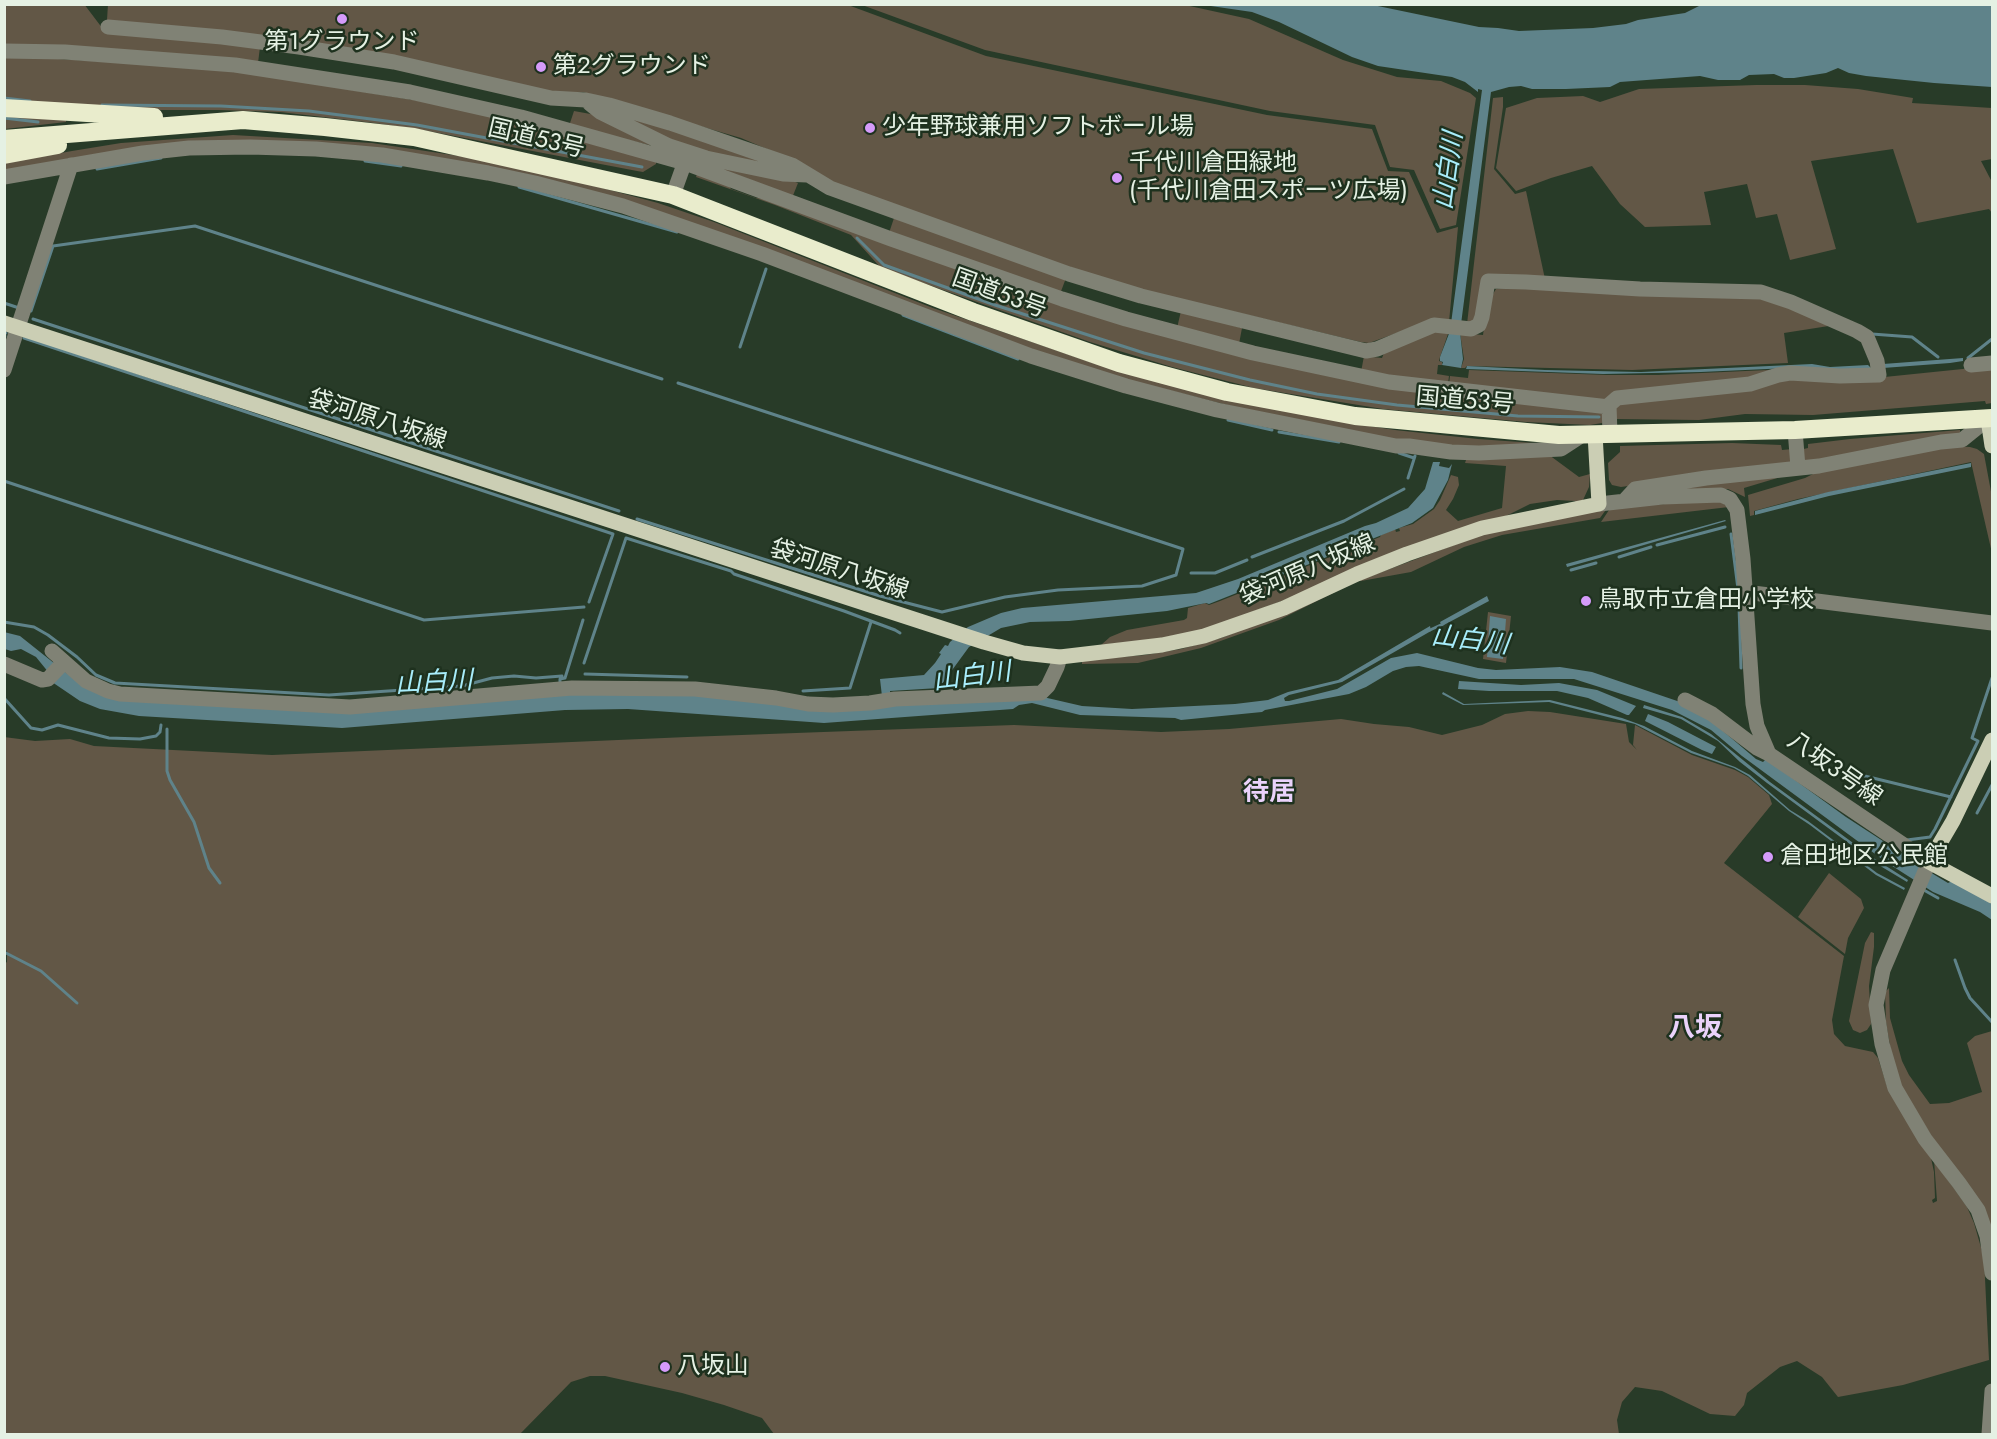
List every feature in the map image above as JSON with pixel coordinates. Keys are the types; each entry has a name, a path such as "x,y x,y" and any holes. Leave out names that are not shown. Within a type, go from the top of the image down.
{"highway":[{"path":"4,108 81,114 243,120"},
{"name":"国道53号","path":"4,139 243,120 414,137 673,195 985,316 1119,363 1227,392 1355,416 1547,434 1795,430 1990,418"},
{"path":"4,155 175,125"}],"main road":[{"name":"袋河原八坂線","path":"4,323 1023,653 1060,657 1162,645 1203,636 1284,608 1357,574 1482,528 1599,504"},
{"path":"1990,418 1992,446"},
{"path":"1596,434 1599,504"},
{"path":"1992,740 1953,822 1928,864 1992,896"}],"street":[{"path":"4,177 155,152 189,148 250,147 316,149 382,155 488,173 623,206 762,254 1031,356 1126,386 1217,410 1396,446 1451,452 1562,449 1596,434 1612,401 1623,396 1750,384 1784,374 1879,375 1873,348 1867,337 1791,302 1761,292 1488,282 1479,325 1471,329 1434,325 1377,349 1366,351 1141,296 1069,274 830,188 792,165 670,123 586,100 551,98 394,62 299,47 222,37 108,27"},
{"path":"4,51 65,52 235,64 410,92 687,158 891,239 1062,299 1241,350 1389,382 1609,407"},
{"path":"586,100 600,112 669,146 687,158 706,158 783,174 808,175"},
{"path":"673,195 687,158"},
{"path":"4,370 20,328 71,165"},
{"path":"1971,365 1992,363"},
{"path":"1624,501 1635,489 1819,466 1962,440 1990,418"},
{"path":"1795,430 1798,467"},
{"name":"八坂3号線","path":"1599,504 1662,497 1721,495 1730,498 1737,510 1753,704 1757,726 1769,754 1928,864"},
{"path":"1745,592 1992,623"},
{"path":"52,651 86,681 120,694 350,707 496,693 604,687 695,689 777,698 808,704 833,705 870,704 895,699 1041,693 1048,686 1060,657"},
{"path":"4,664 42,680 48,679 64,662"},
{"path":"1685,700 1712,714 1757,748 1769,754"},
{"path":"1928,864 1883,970 1876,1005 1882,1044 1895,1088 1925,1139 1978,1210 1987,1236 1992,1273"},
{"path":"1989,1434 1992,1391"}],"shaded area":[{"path":"84,4 106,33 260,47 258,63 5,46 5,5"},
{"name":"千代川倉田緑地 (千代川倉田スポーツ広場)","path":"108,4 848,5 986,56 1267,115 1372,129 1388,171 1409,172 1437,233 1458,227 1449,322 1405,330 1369,343 1361,342 1138,289 1032,255 832,184 795,161 741,138 583,92 551,93 107,20"},
{"path":"862,5 1185,5 1249,19 1343,60 1397,77 1441,81 1470,93 1476,98 1456,225 1440,229 1414,170 1390,167 1375,125 1270,111 985,50"},
{"path":"5,56 217,68 475,110 656,159 656,164 643,172 423,130 280,112 118,110 5,101"},
{"path":"1805,85 1858,89 1913,98 1912,103 1992,108 1992,159 1981,161 1992,182 1992,213 1989,209 1917,223 1893,149 1811,161 1836,249 1790,260 1777,214 1756,218 1747,184 1704,192 1711,225 1645,227 1620,204 1592,166 1516,191 1496,168 1506,108 1537,98 1583,96 1600,102 1639,89"},
{"path":"1503,97 1494,169 1515,194 1526,191 1545,279 1486,278 1474,322 1467,324 1493,98"},
{"path":"601,109 697,136 785,170 707,155"},
{"path":"574,111 596,115 670,150 569,126"},
{"path":"5,115 66,119 66,122 5,129"},
{"path":"233,135 372,143 473,158 584,183 658,203 714,222 933,308 1093,363 1357,424 1478,439 1562,445 1474,450 1322,429 1089,370 589,193 285,143 5,174 5,163 72,151 121,143"},
{"path":"703,163 782,177 798,183 792,198"},
{"path":"698,171 726,182 731,189 756,198 770,199 1249,357 1602,410 1603,421 1590,425 1526,422 1383,409 1254,388 1172,367 1090,342 881,268 851,235 696,177"},
{"path":"894,218 1066,278 1060,294 889,233"},
{"path":"1517,286 1763,296 1835,325 1784,333 1788,363 1632,370 1467,366 1461,368 1464,359 1460,333 1483,335 1487,304 1496,289"},
{"path":"1181,311 1242,328 1239,344 1177,328"},
{"path":"1449,331 1439,361 1442,365 1438,365 1437,374 1449,376 1448,384 1361,372 1364,356 1382,358 1386,348 1424,332"},
{"path":"1992,366 1992,403 1986,404 1985,401 1813,415 1745,414 1699,420 1613,419 1614,403 1774,378 1865,379"},
{"path":"1811,368 1852,373 1607,401 1449,384 1450,376 1468,378 1469,370 1658,375"},
{"path":"1960,430 1960,435 1802,463 1799,450 1808,448 1808,444"},
{"path":"1732,443 1781,445 1782,450 1793,449 1796,462 1621,487 1612,485 1609,480 1608,463 1620,452 1620,446"},
{"path":"1940,445 1970,447 1984,454 1992,497 1992,553 1971,462 1798,499 1754,511 1754,515 1750,516 1748,495 1805,478 1825,468"},
{"path":"1545,452 1579,477 1590,474 1589,487 1583,500 1576,504 1575,501 1557,500 1530,504 1506,516 1208,629 1175,637 1101,645 1110,637 1127,630 1184,620 1187,618 1188,608 1205,603 1209,605 1395,529 1396,532 1400,531 1399,528 1413,524 1434,509 1451,475 1458,477 1459,485 1446,510 1458,521 1502,508 1506,466 1465,463 1466,460"},
{"path":"1794,473 1744,488 1745,497 1728,489 1641,491"},
{"path":"1719,501 1729,507 1601,522 1611,507"},
{"path":"1608,507 1600,518 1502,535 1464,547 1411,572 1360,580 1481,535"},
{"path":"1339,590 1279,620 1201,648 1138,663 1082,664 1082,660 1145,655 1181,649 1221,638"},
{"path":"1488,612 1511,616 1506,663 1483,659"},
{"path":"1528,711 1550,712 1626,724 1629,742 1637,750 1633,745 1635,725 1692,755 1735,770 1748,777 1769,795 1772,804 1724,863 1844,956 1832,1020 1834,1034 1845,1046 1873,1052 1878,1058 1887,1086 1931,1158 1934,1172 1935,1198 1932,1200 1933,1203 1937,1201 1934,1160 1967,1207 1984,1258 1989,1360 1903,1385 1838,1397 1822,1377 1797,1361 1780,1367 1747,1393 1744,1405 1735,1416 1710,1414 1662,1391 1635,1387 1622,1402 1617,1420 1619,1434 774,1434 762,1418 724,1405 605,1376 590,1376 571,1382 520,1434 5,1434 4,964 7,962 7,952 4,946 4,737 35,741 70,739 94,746 272,755 1014,725 1161,732 1229,729 1341,719 1409,727 1442,735 1482,725 1505,714"},
{"path":"1829,873 1861,899 1864,908 1848,938 1845,954 1798,917"},
{"path":"1871,932 1874,933 1874,947 1869,986 1871,1024 1867,1030 1860,1033 1853,1030 1849,1021 1865,943"},
{"path":"1889,988 1890,1018 1902,1061 1930,1104 1949,1103 1982,1092 1967,1043 1975,1036 1992,1031 1992,1235 1902,1088 1891,1052 1886,1022 1885,992"}],"water":[{"path":"1204,5 1373,5 1479,27 1519,31 1593,28 1626,24 1685,13 1701,5 1992,5 1992,87 1866,76 1838,68 1826,73 1794,78 1784,78 1774,74 1749,75 1740,80 1718,80 1700,76 1620,82 1610,87 1532,89 1521,86 1491,92 1460,332 1463,359 1461,368 1442,365 1440,357 1450,331 1482,90 1478,89 1478,92 1465,82 1452,77 1378,66 1352,57 1279,22 1252,12"},
{"path":"1963,358 1963,361 1950,363 1883,368 1883,364"},
{"path":"1812,364 1830,367 1868,365 1872,369 1830,370 1811,367 1603,374 1466,369 1467,366 1641,372"},
{"path":"1433,462 1440,462 1439,466 1449,468 1452,464 1448,480 1433,508 1412,523 1209,604 1167,611 1069,621 1030,622 1001,628 969,647 939,688 890,691 891,704 1043,697 1082,706 1132,709 1235,704 1268,700 1288,692 1338,680 1430,626 1431,631 1342,682 1289,695 1284,698 1285,701 1337,689 1391,658 1417,653 1478,668 1496,670 1560,667 1592,672 1697,709 1756,759 1763,762 1766,759 1910,860 1948,883 1952,881 1992,904 1992,920 1980,912 1933,892 1886,862 1742,756 1711,730 1672,710 1574,679 1479,679 1419,666 1406,667 1393,671 1349,694 1262,712 1181,720 1080,715 1032,703 1019,705 1013,709 824,723 628,709 565,710 342,728 139,716 100,709 80,701 52,682 49,673 36,657 21,649 11,651 5,649 4,632 20,636 84,687 276,708 565,694 668,694 883,705 880,679 924,675 935,663 945,645 948,646 968,627 1001,613 1022,608 1196,593 1238,579 1408,508 1425,489"},
{"path":"1971,463 1971,467 1829,496 1755,515 1755,511 1828,492"},
{"path":"1725,520 1596,559 1567,567 1566,564"},
{"path":"1487,596 1489,601 1442,626 1440,622"},
{"path":"1490,616 1506,619 1503,659 1487,657"},
{"path":"1459,681 1521,685 1559,683 1597,690 1636,706 1627,715 1588,698 1557,691 1458,689"},
{"path":"1443,692 1464,704 1550,700 1622,718 1644,726 1692,751 1735,767 1750,775 1790,810 1877,873 1905,888 1904,890 1876,875 1789,811 1748,776 1734,768 1691,753 1635,724 1549,702 1463,705 1442,694"},
{"path":"1644,705 1682,717 1711,734 1770,782 1875,859 1908,880 1907,882 1877,864 1767,783 1718,741 1681,719 1643,708"},
{"path":"1648,714 1716,747 1712,754 1702,750 1645,721"}],"waterway":[{"path":"4,98 30,101"},
{"path":"102,105 221,106 309,111 417,125 642,167"},
{"path":"4,118 38,122"},
{"path":"97,169 161,158"},
{"path":"365,161 401,166"},
{"path":"519,187 677,232"},
{"path":"31,311 53,246 195,226 662,379"},
{"path":"857,238 884,265 995,305 1144,353 1250,380 1317,394 1397,405 1518,416 1599,417"},
{"path":"740,347 766,269"},
{"path":"4,303 19,308"},
{"path":"903,315 1018,359"},
{"path":"33,319 619,511"},
{"path":"1872,334 1912,337 1938,357"},
{"path":"24,338 613,534 589,602"},
{"path":"1968,358 1992,339"},
{"path":"637,519 880,596 942,612 1005,597 1058,590 1142,586 1176,575 1183,549 678,383"},
{"path":"1228,420 1272,430"},
{"path":"1279,432 1339,442"},
{"path":"1399,453 1414,458"},
{"path":"1408,478 1415,456"},
{"path":"4,481 424,620 584,607"},
{"path":"1252,557 1344,521 1404,489"},
{"path":"1657,545 1725,527"},
{"path":"1731,534 1738,589"},
{"path":"584,663 626,538 731,571 900,633"},
{"path":"1619,557 1651,547"},
{"path":"1191,573 1215,573 1247,560"},
{"path":"1571,570 1596,563"},
{"path":"1739,606 1741,668"},
{"path":"560,683 560,679 565,678 583,620"},
{"name":"山白川","path":"4,622 34,627 77,657 96,675 115,683 329,695 462,686 492,678 514,676 536,678 562,676"},
{"path":"803,691 850,688 871,622"},
{"name":"山白川","path":"1430,630 1443,624"},
{"path":"585,674 687,677"},
{"path":"1907,840 1930,837 1935,829 1978,741 1972,738 1992,678"},
{"path":"4,698 31,728 42,730 58,725 109,738 140,739 156,736 160,732 161,725"},
{"path":"167,729 167,771 170,780 194,822 209,868 220,883"},
{"path":"1836,769 1951,797"},
{"path":"1977,813 1992,785"},
{"path":"1922,889 1938,898"},
{"path":"4,952 41,971 77,1003"},
{"path":"1955,960 1970,998 1992,1022"}],"place":[{"name":"第1グラウンド","path":"342,19"},
{"name":"第2グラウンド","path":"541,67"},
{"name":"少年野球兼用ソフトボール場","path":"870,128"},
{"name":"千代川倉田緑地 (千代川倉田スポーツ広場)","path":"1117,178"},
{"name":"鳥取市立倉田小学校","path":"1586,601"},
{"name":"倉田地区公民館","path":"1768,857"},
{"name":"八坂山","path":"665,1367"}],"district":[{"name":"待居","path":"1269,794"},
{"name":"八坂","path":"1695,1029"}]}
